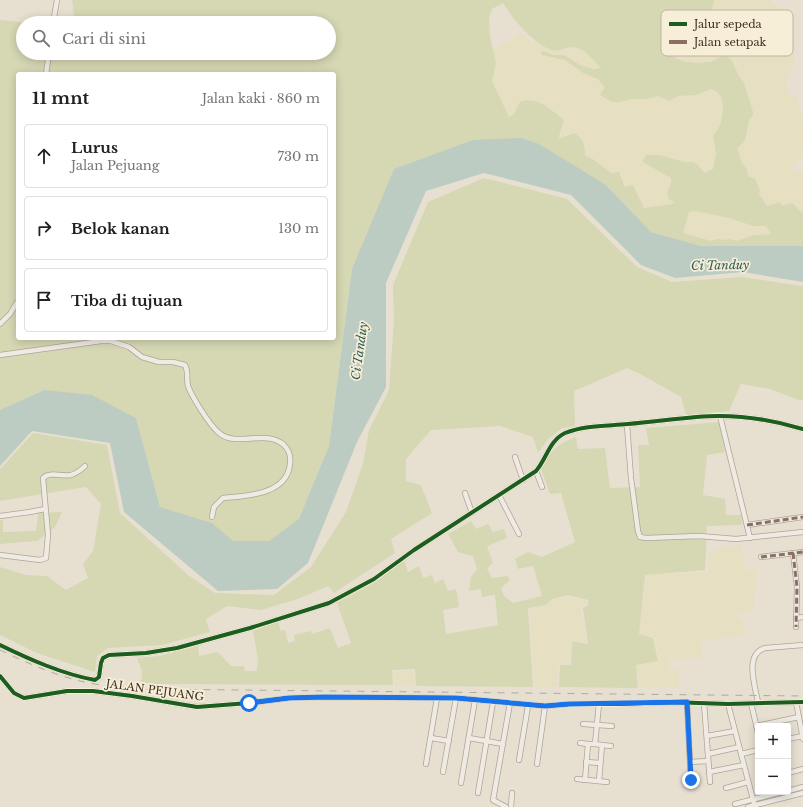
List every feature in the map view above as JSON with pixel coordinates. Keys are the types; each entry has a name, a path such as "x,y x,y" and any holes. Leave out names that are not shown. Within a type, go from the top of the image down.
{"street":[{"path":"54,16 57,0"},
{"path":"46,72 48,60"},
{"path":"0,324 16,303"},
{"path":"0,355 101,341 111,341 128,346 142,356 159,362 173,362 185,365 188,372 188,384 192,397 217,432 226,438 244,439 257,437 277,440 285,446 291,457 290,467 285,478 272,489 253,494 223,498 214,508 212,517"},
{"path":"720,416 750,538"},
{"path":"0,644 17,653 62,671 95,680 99,678 103,658 109,655 146,653 177,648 239,631 329,603 374,579 414,550 536,471 542,463 550,445 566,433 598,427 720,416 758,419 783,423 803,429"},
{"path":"627,425 631,478 640,537 699,536 736,539 803,532"},
{"path":"515,457 523,480"},
{"path":"0,555 40,560 46,558 48,535 43,480 44,477 50,475 70,475 85,466"},
{"path":"536,471 542,487"},
{"path":"465,493 472,513"},
{"path":"499,495 519,534"},
{"path":"0,516 45,509"},
{"path":"747,525 803,517"},
{"path":"761,557 803,552"},
{"path":"793,553 798,587 796,627"},
{"path":"796,618 803,617"},
{"path":"758,702 752,665 752,659 755,654 759,649 803,645"},
{"name":"JALAN PEJUANG","path":"0,676 14,693 24,698 67,691 93,691 197,707 289,698 456,698 528,706 687,702 728,704 803,702"},
{"path":"426,764 438,698"},
{"path":"443,772 456,698"},
{"path":"461,782 475,700"},
{"path":"478,792 493,702"},
{"path":"687,702 691,785"},
{"path":"791,739 803,737 796,702"},
{"path":"506,807 493,800 510,703"},
{"path":"704,703 710,782"},
{"path":"751,703 755,723"},
{"path":"596,744 599,704"},
{"path":"728,704 755,806"},
{"path":"519,760 528,706"},
{"path":"537,764 545,706"},
{"path":"770,723 799,717"},
{"path":"583,724 612,726"},
{"path":"707,736 735,731"},
{"path":"431,738 449,741"},
{"path":"469,738 503,744"},
{"path":"580,743 611,746"},
{"path":"585,780 588,744"},
{"path":"598,781 602,745"},
{"path":"708,754 739,747"},
{"path":"741,754 755,751"},
{"path":"690,762 708,761"},
{"path":"586,762 600,763"},
{"path":"709,772 744,765"},
{"path":"791,772 803,769"},
{"path":"577,779 607,782"},
{"path":"726,788 748,782"},
{"path":"791,789 803,787"},
{"path":"510,807 512,793"},
{"path":"748,807 803,793"},
{"path":"735,804 767,795"},
{"path":"774,795 777,807"}],"shaded area":[{"path":"714,0 772,0 772,2 783,10 712,10"},
{"path":"521,32 532,43 535,40 550,50 558,51 568,48 584,50 602,68 593,69 580,65 564,55 553,55 543,51 541,54 552,58 562,58 583,73 598,79 619,102 658,96 666,100 679,96 696,95 706,90 714,89 718,92 723,104 721,123 713,142 716,154 713,169 703,173 697,164 693,162 684,162 660,155 643,162 671,178 671,183 667,193 669,199 674,202 672,204 644,208 633,186 625,187 621,175 611,173 585,155 580,135 574,133 569,134 557,140 518,105 513,115 509,117 492,81 496,63 493,51 500,45 512,40"},
{"path":"793,42 795,55 786,81 789,96 796,96 803,119 803,156 795,162 791,171 803,172 803,213 796,205 787,204 782,206 780,202 767,206 759,194 760,190 755,179 748,176 747,169 742,163 737,148 744,142 751,118 744,83 735,69 722,56 793,56"},
{"path":"671,56 722,56 711,62 695,63 683,61"},
{"path":"696,211 729,218 753,226 767,226 771,234 754,235 737,241 718,239 711,241 683,233 689,212"},
{"path":"740,544 746,570 756,570 754,610 738,614 739,621 744,622 745,635 701,641 702,658 670,659 669,669 679,671 679,688 643,688 639,686 637,666 659,661 655,637 639,633 647,575 708,572 709,552"},
{"path":"568,597 586,601 586,606 581,608 587,643 571,640 570,664 558,664 557,687 535,687 530,609 546,606 552,600"},
{"path":"393,671 414,671 415,686 395,685"}],"green space":[{"path":"72,0 714,0 711,10 661,10 661,56 671,56 683,61 695,63 711,62 722,56 726,56 731,59 744,83 753,112 753,115 749,121 745,139 737,148 742,163 747,169 748,176 755,179 760,190 759,194 767,206 780,202 782,206 793,204 803,213 803,246 701,246 651,232 606,185 473,140 352,269 329,446 299,520 269,541 232,541 211,523 160,507 136,418 44,390 0,410 0,20 16,22 16,60 336,60 336,16 74,16","holes":["503,3 512,16 531,37 545,47 556,51 572,47 582,50 590,56 601,68 593,69 580,65 564,55 553,55 543,51 541,54 565,60 583,73 598,79 605,88 600,94 613,102 631,99 647,99 658,96 669,101 679,96 696,95 711,89 716,91 721,98 723,108 720,124 713,136 716,154 713,169 704,173 697,164 693,162 684,162 660,155 646,155 643,162 671,178 671,183 667,193 669,199 674,202 672,204 644,208 633,185 625,187 619,172 611,173 585,155 585,148 580,137 574,133 558,139 564,120 549,108 538,102 520,102 513,115 509,117 492,81 496,63 490,36 489,18 492,9","696,211 729,218 753,226 766,226 771,234 754,235 737,241 729,239 718,239 711,241 683,233 689,212"]},
{"path":"484,178 567,199 637,267 672,282 742,277 803,286 803,400 799,400 770,389 741,384 729,411 686,415 681,397 627,368 574,391 575,426 562,428 548,439 538,453 533,437 500,426 431,430 406,459 406,481 421,485 432,513 391,539 395,553 334,593 328,586 298,599 261,610 227,606 206,619 210,632 162,645 108,648 97,656 95,672 37,653 0,635 0,567 26,575 47,576 66,590 88,578 83,564 93,551 101,504 86,487 0,501 0,469 33,433 107,445 120,513 188,575 215,593 274,595 311,567 346,512 363,464 369,430 389,390 394,321 393,285 428,202"},
{"path":"720,422 725,452 707,455 703,495 725,499 726,515 741,515 742,525 707,526 705,570 645,575 639,634 653,638 658,661 636,665 638,688 559,687 560,665 571,665 572,641 588,644 583,608 588,606 588,600 568,595 552,599 546,605 528,608 533,687 416,686 415,669 392,670 393,685 141,684 142,671 137,658 160,656 198,646 199,656 218,652 231,666 244,666 245,671 257,671 258,659 253,631 278,622 281,631 285,630 288,643 295,641 294,635 311,631 312,634 330,628 338,648 351,643 337,603 376,582 404,560 408,572 419,566 423,578 432,575 435,583 443,579 448,591 455,589 459,607 443,610 446,634 498,625 495,595 482,597 481,589 469,591 471,577 477,569 473,556 458,552 448,534 471,521 476,529 488,524 493,532 504,529 507,538 487,546 493,563 487,568 492,578 507,576 510,580 501,588 504,596 513,603 542,596 533,566 518,569 515,559 528,552 542,557 575,542 561,493 550,494 541,469 548,457 558,446 576,437 578,449 605,448 610,488 640,487 638,445 649,445 646,428"},
{"path":"62,512 55,527 37,541 0,544 0,520 3,520 3,532 36,531 38,513"}],"water":[{"name":"Ci Tanduy","path":"521,138 539,144 606,185 651,232 701,246 803,246 803,282 743,272 675,278 641,265 571,195 484,173 426,191 386,283 386,387 357,442 308,563 277,589 218,591 124,512 110,443 32,431 0,466 0,410 44,390 92,395 136,418 160,507 212,523 233,541 269,541 299,519 329,446 352,269 394,169 473,140"}],"railway":[{"path":"0,650 20,660 62,676 99,685 137,689 803,696"}],"marked path":[{"path":"747,525 803,517"},
{"path":"761,557 803,552"},
{"path":"793,553 797,587 796,627"}],"cycle path":[{"path":"0,645 34,661 58,670 95,680 99,677 103,658 109,655 146,653 177,648 250,628 329,603 374,579 414,550 536,471 555,440 565,433 580,428 719,416 762,420 803,429"},
{"path":"0,676 14,693 24,698 67,691 93,691 197,707 289,698 324,697 456,698 545,706 569,704 670,702 728,704 803,702"}],"route":[{"path":"249,703 289,698 324,697 456,698 528,706 687,702 691,780"}]}
